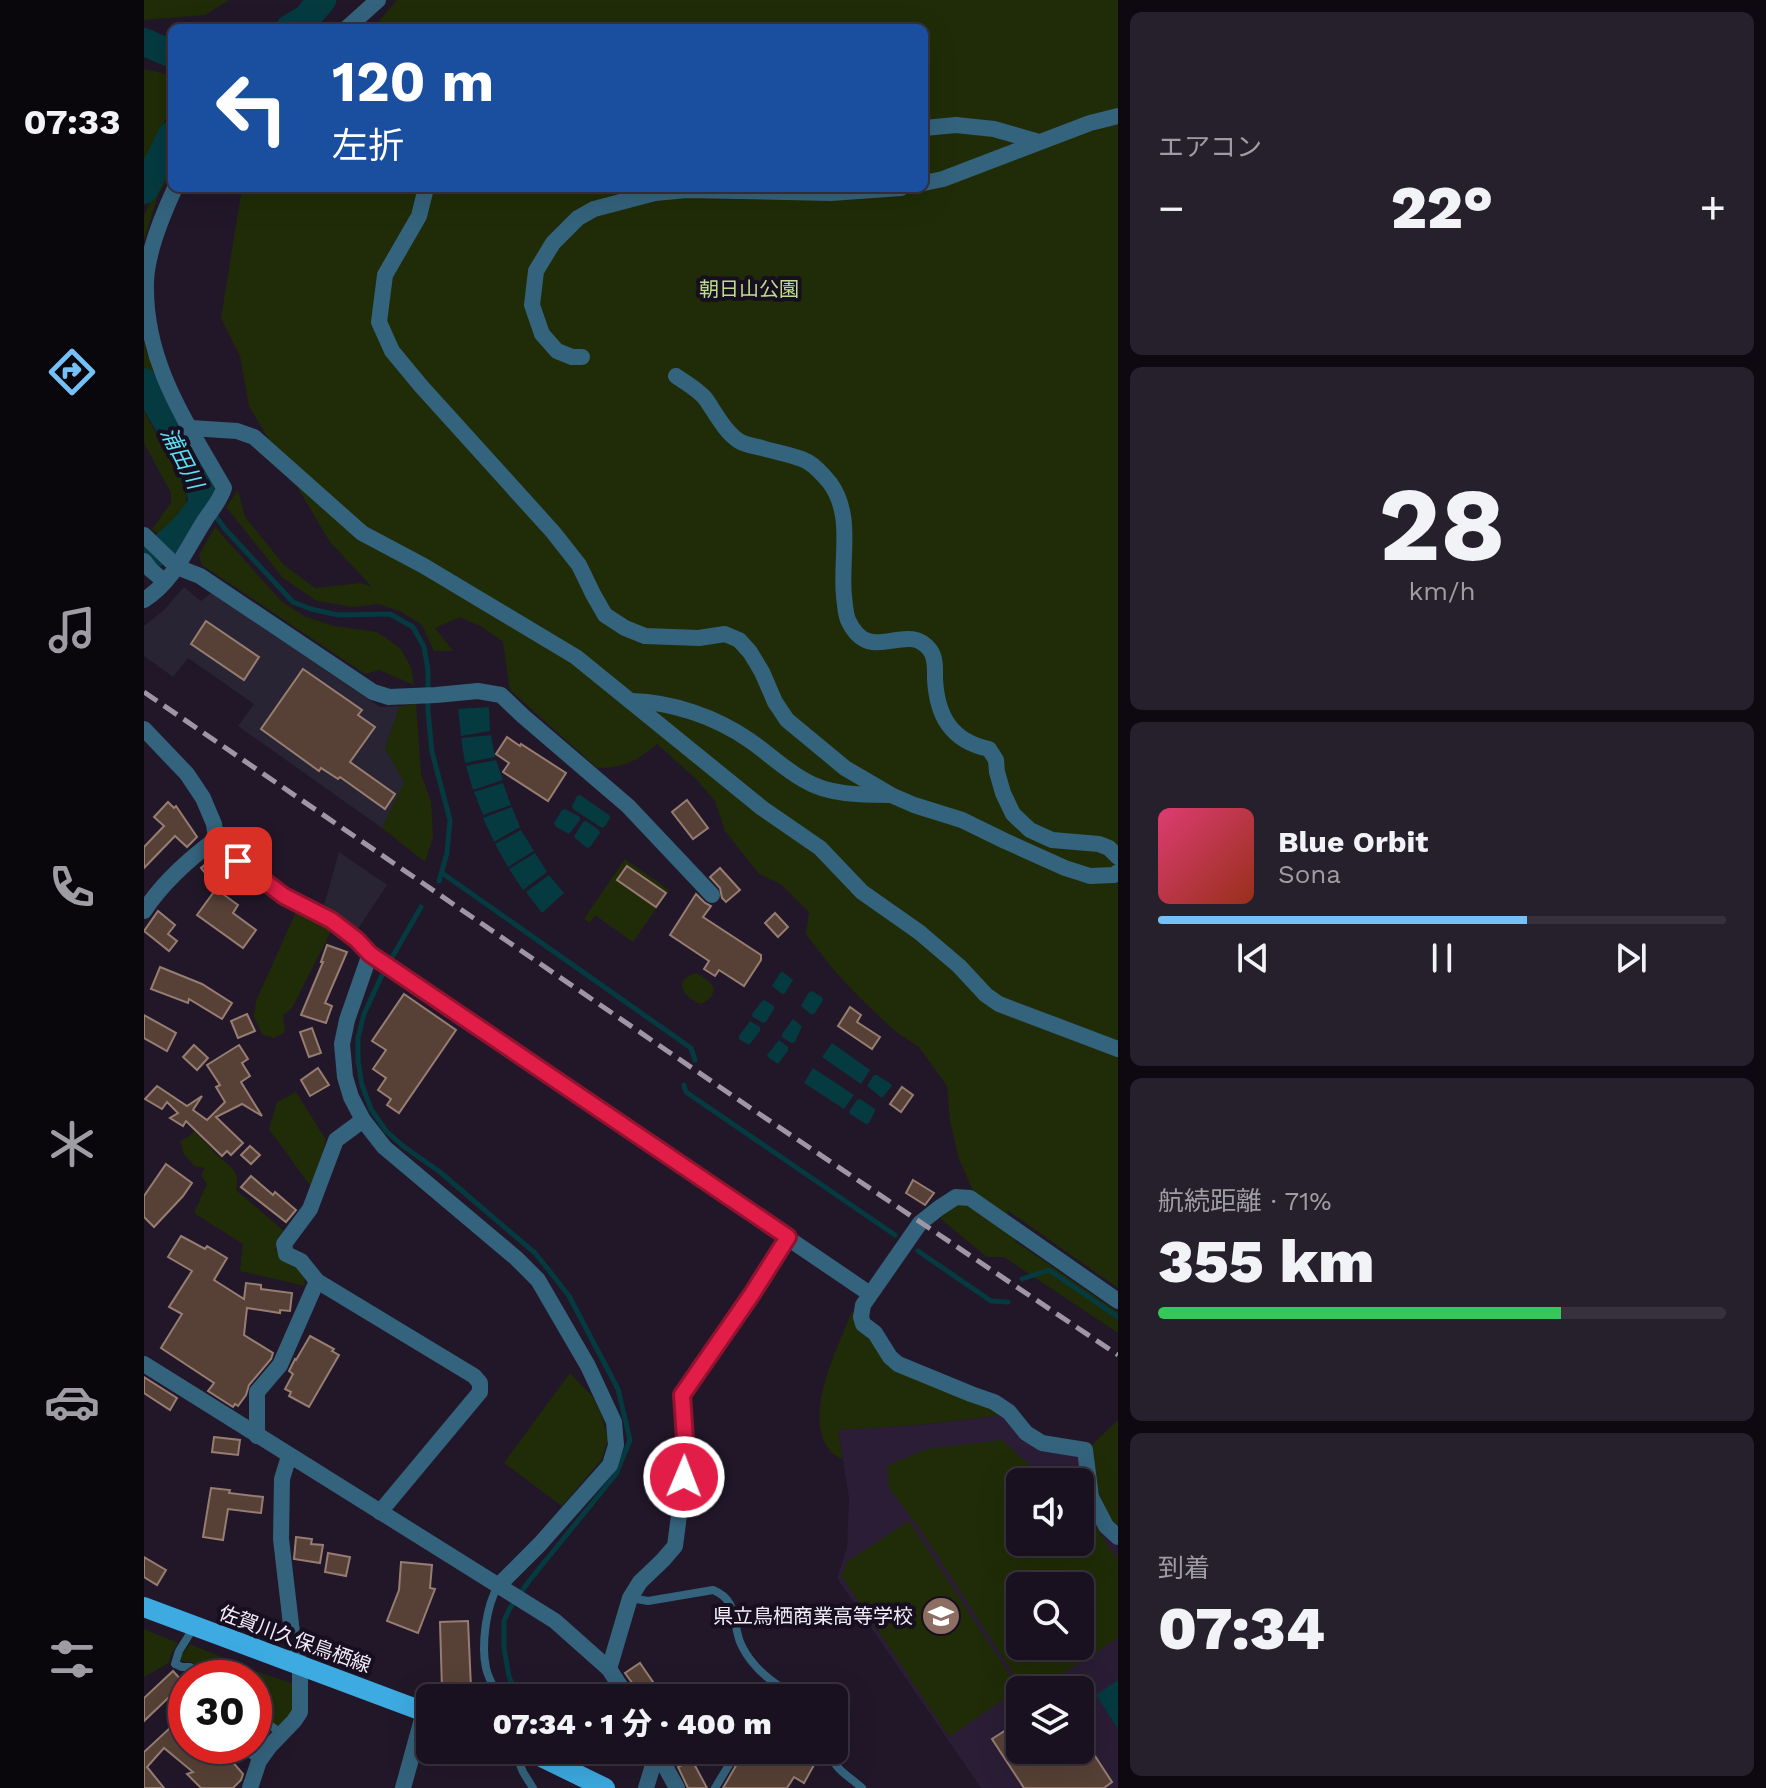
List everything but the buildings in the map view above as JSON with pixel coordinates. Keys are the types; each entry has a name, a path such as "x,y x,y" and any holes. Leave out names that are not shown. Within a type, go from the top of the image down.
{"main road":[{"name":"佐賀川久保鳥栖線","path":"144,1607 416,1709"},
{"path":"556,1764 605,1788"}],"street":[{"path":"351,24 378,0"},
{"path":"928,182 1090,123 1118,116"},
{"path":"928,128 956,125 994,129 1039,142"},
{"path":"144,600 154,594 153,571 174,573 172,561 221,499 224,488 169,390 149,331 146,280 162,215 173,192"},
{"path":"425,192 419,216 385,275 379,322 392,351 579,565 605,615 645,636 699,638 725,634 739,640 750,652 787,720 845,768 891,795 962,820 1013,845 1090,876 1114,875 1118,872"},
{"path":"582,357 557,351 542,334 532,305 536,271 553,243 578,218 594,209 666,192"},
{"path":"783,192 845,192"},
{"path":"676,376 703,397 740,442 809,462 830,484 841,504 846,616 856,635 868,641 884,643 910,637 923,642 933,653 940,712 951,728 973,746 989,749 996,760 1003,793 1013,814 1030,830 1052,840 1099,844 1118,857"},
{"path":"191,428 237,431 254,437 362,533 438,574 576,657 762,808 820,848 862,892 919,932 999,1004 1118,1049"},
{"path":"148,538 172,561 200,576 373,692 389,697 478,691 501,695 628,806 712,895"},
{"path":"632,701 646,701 720,722 804,781 821,788 863,795 891,795"},
{"path":"144,729 187,774 203,798 214,824 216,839 262,881 331,920 374,956 870,1294"},
{"path":"144,911 174,873 216,839"},
{"path":"374,956 347,1020 342,1044 345,1077 351,1097 363,1120 384,1147 538,1280 588,1366 614,1422 616,1445 610,1465 502,1588"},
{"path":"363,1120 336,1140 310,1209 284,1244 286,1254 301,1261 317,1281 474,1376 480,1383 480,1392 380,1512"},
{"path":"1118,1301 970,1198 956,1197 920,1223 863,1305 861,1317 863,1324 875,1333 898,1364 994,1402 1009,1412 1026,1433 1042,1443 1085,1450 1091,1497 1106,1526 1118,1537"},
{"path":"609,1669 630,1598 640,1582 675,1546 684,1477 682,1395 788,1237"},
{"path":"257,1436 257,1392 280,1365 317,1281"},
{"path":"144,1364 526,1601 555,1621 609,1669 619,1684"},
{"path":"272,1744 300,1712 300,1667 292,1633 281,1539 282,1479 289,1456"},
{"path":"403,1788 416,1747"},
{"path":"250,1788 258,1764"},
{"path":"646,1788 654,1764"},
{"path":"665,1764 677,1788"}],"lane":[{"path":"493,1684 486,1669 488,1614 492,1597 502,1588"},
{"path":"630,1598 648,1601 713,1590 723,1594 734,1614 740,1641 754,1665 776,1684"},
{"path":"176,1660 194,1627"},
{"path":"272,1727 281,1733"},
{"path":"520,1764 533,1788"},
{"path":"715,1788 730,1764"},
{"path":"835,1764 842,1774 862,1788"}],"shaded area":[{"path":"184,587 201,601 211,593 380,707 400,706 385,748 405,782 382,828 238,726 254,704 188,658 173,677 144,656 144,626 164,610"},
{"path":"489,707 490,731 461,736 458,709"},
{"path":"491,735 495,757 465,763 461,738"},
{"path":"496,760 503,780 473,790 466,766"},
{"path":"503,783 511,805 483,815 474,792"},
{"path":"580,795 609,815 605,826 602,828 573,809"},
{"path":"512,807 520,827 494,842 483,818"},
{"path":"565,809 580,817 569,834 554,823"},
{"path":"586,821 600,833 587,848 574,836"},
{"path":"521,830 534,851 508,867 495,844"},
{"path":"339,852 387,885 355,933 323,909"},
{"path":"535,853 547,872 523,890 509,869"},
{"path":"549,875 564,893 542,913 526,892"},
{"path":"783,972 793,980 782,994 772,986"},
{"path":"812,991 823,1000 812,1015 801,1006"},
{"path":"765,1000 774,1009 763,1023 752,1014"},
{"path":"793,1019 802,1026 795,1042 791,1043 782,1034"},
{"path":"750,1021 760,1027 760,1031 749,1045 739,1036"},
{"path":"779,1040 788,1047 788,1051 778,1064 767,1055"},
{"path":"832,1043 870,1070 861,1084 822,1057"},
{"path":"813,1068 854,1095 844,1109 804,1083"},
{"path":"874,1075 892,1086 882,1098 867,1086"},
{"path":"860,1099 875,1109 866,1124 849,1111"},
{"name":"県立鳥栖商業高等学校","path":"1004,1415 1039,1447 1079,1457 1082,1468 1006,1468 1006,1556 1094,1556 1094,1506 1099,1523 1118,1547 1118,1788 981,1788 837,1578 847,1548 849,1498 838,1430"},
{"path":"1118,1680 1118,1729 1096,1695"}],"green space":[{"path":"144,0 229,0 205,15 144,20"},
{"name":"朝日山公園","path":"397,0 1118,0 1118,1288 1007,1210 1015,1241 1118,1312 1118,1333 1004,1257 987,1257 941,1219 943,1211 974,1193 959,1159 950,1121 947,1086 919,1047 896,1032 832,968 806,934 809,912 782,885 759,874 725,831 715,801 696,779 657,744 630,762 597,768 510,690 503,642 482,627 460,617 435,628 453,651 434,651 422,625 400,611 379,604 353,607 317,601 283,578 226,507 238,490 245,517 284,565 315,588 361,583 372,587 330,542 249,406 240,356 221,318 241,192 928,192 928,24 376,24"},
{"path":"144,69 168,76 168,112 144,166"},
{"path":"168,163 168,179 158,195 144,241 144,216"},
{"path":"144,341 173,411 215,490 209,501 199,467 144,371"},
{"path":"144,411 187,492 185,508 160,535 152,529 171,503 171,493 144,443"},
{"path":"215,527 282,602 306,617 334,626 377,632 400,648 411,667 414,685 379,670 365,674 202,565 199,555"},
{"path":"416,704 421,774 431,802 433,837 425,862 382,828 404,782 385,748 400,706"},
{"path":"625,859 669,890 633,942 595,915 590,923 584,919"},
{"path":"296,912 332,929 292,1008 283,1015 285,1032 274,1038 263,1035 254,1017 256,1001"},
{"path":"696,973 710,982 714,989 710,998 701,1004 685,993 682,984 688,976"},
{"path":"296,1092 326,1140 312,1188 269,1129 277,1102"},
{"path":"194,1131 233,1170 237,1178 236,1190 284,1231 275,1250 303,1268 305,1286 240,1271 243,1244 194,1213 207,1184 201,1175 205,1168 194,1166 184,1154 180,1141"},
{"path":"852,1311 858,1324 893,1366 1004,1415 838,1430 843,1460 834,1455 822,1432 821,1398"},
{"path":"570,1373 593,1397 608,1439 602,1459 562,1506 504,1463"},
{"path":"1118,1420 1118,1526 1101,1499 1092,1445"},
{"path":"1002,1440 1033,1468 1006,1468 1006,1556 1094,1556 1094,1522 1118,1557 1118,1638 1094,1653 1094,1572 1006,1572 1006,1660 1084,1660 1059,1676 1015,1676 920,1529 889,1488 887,1466 927,1449"},
{"path":"909,1521 1010,1676 1006,1676 1006,1698 949,1737 841,1575 848,1561"},
{"path":"144,1629 178,1643 168,1664 144,1677"},
{"path":"190,1644 229,1660 182,1660 181,1656"},
{"path":"272,1677 294,1684 294,1706 280,1730 272,1724"}],"waterway":[{"path":"297,24 306,19 322,0"},
{"path":"144,42 168,52"},
{"name":"浦田川","path":"144,190 168,143"},
{"name":"浦田川","path":"144,382 182,448 204,500 178,534 144,560"},
{"path":"204,500 225,529 293,602 338,615 390,614 413,627 424,647 432,752 450,820 447,853 439,881"},
{"path":"442,873 691,1048 695,1060"},
{"path":"421,907 382,975 364,1014 358,1038 362,1085 371,1109 386,1131 440,1172 535,1253 555,1278 569,1296 618,1389 630,1440 616,1474 510,1608 504,1621 504,1648 512,1684"},
{"path":"684,1085 686,1092 895,1235"},
{"path":"918,1251 991,1301 1008,1302"},
{"path":"1022,1279 1049,1270 1118,1317"}],"railway":[{"path":"144,692 749,1107 1118,1355"}],"place":[{"name":"県立鳥栖商業高等学校","path":"941,1616"}],"route":[{"path":"238,861 284,896 331,920 370,954 788,1237 682,1395 684,1477"}]}
